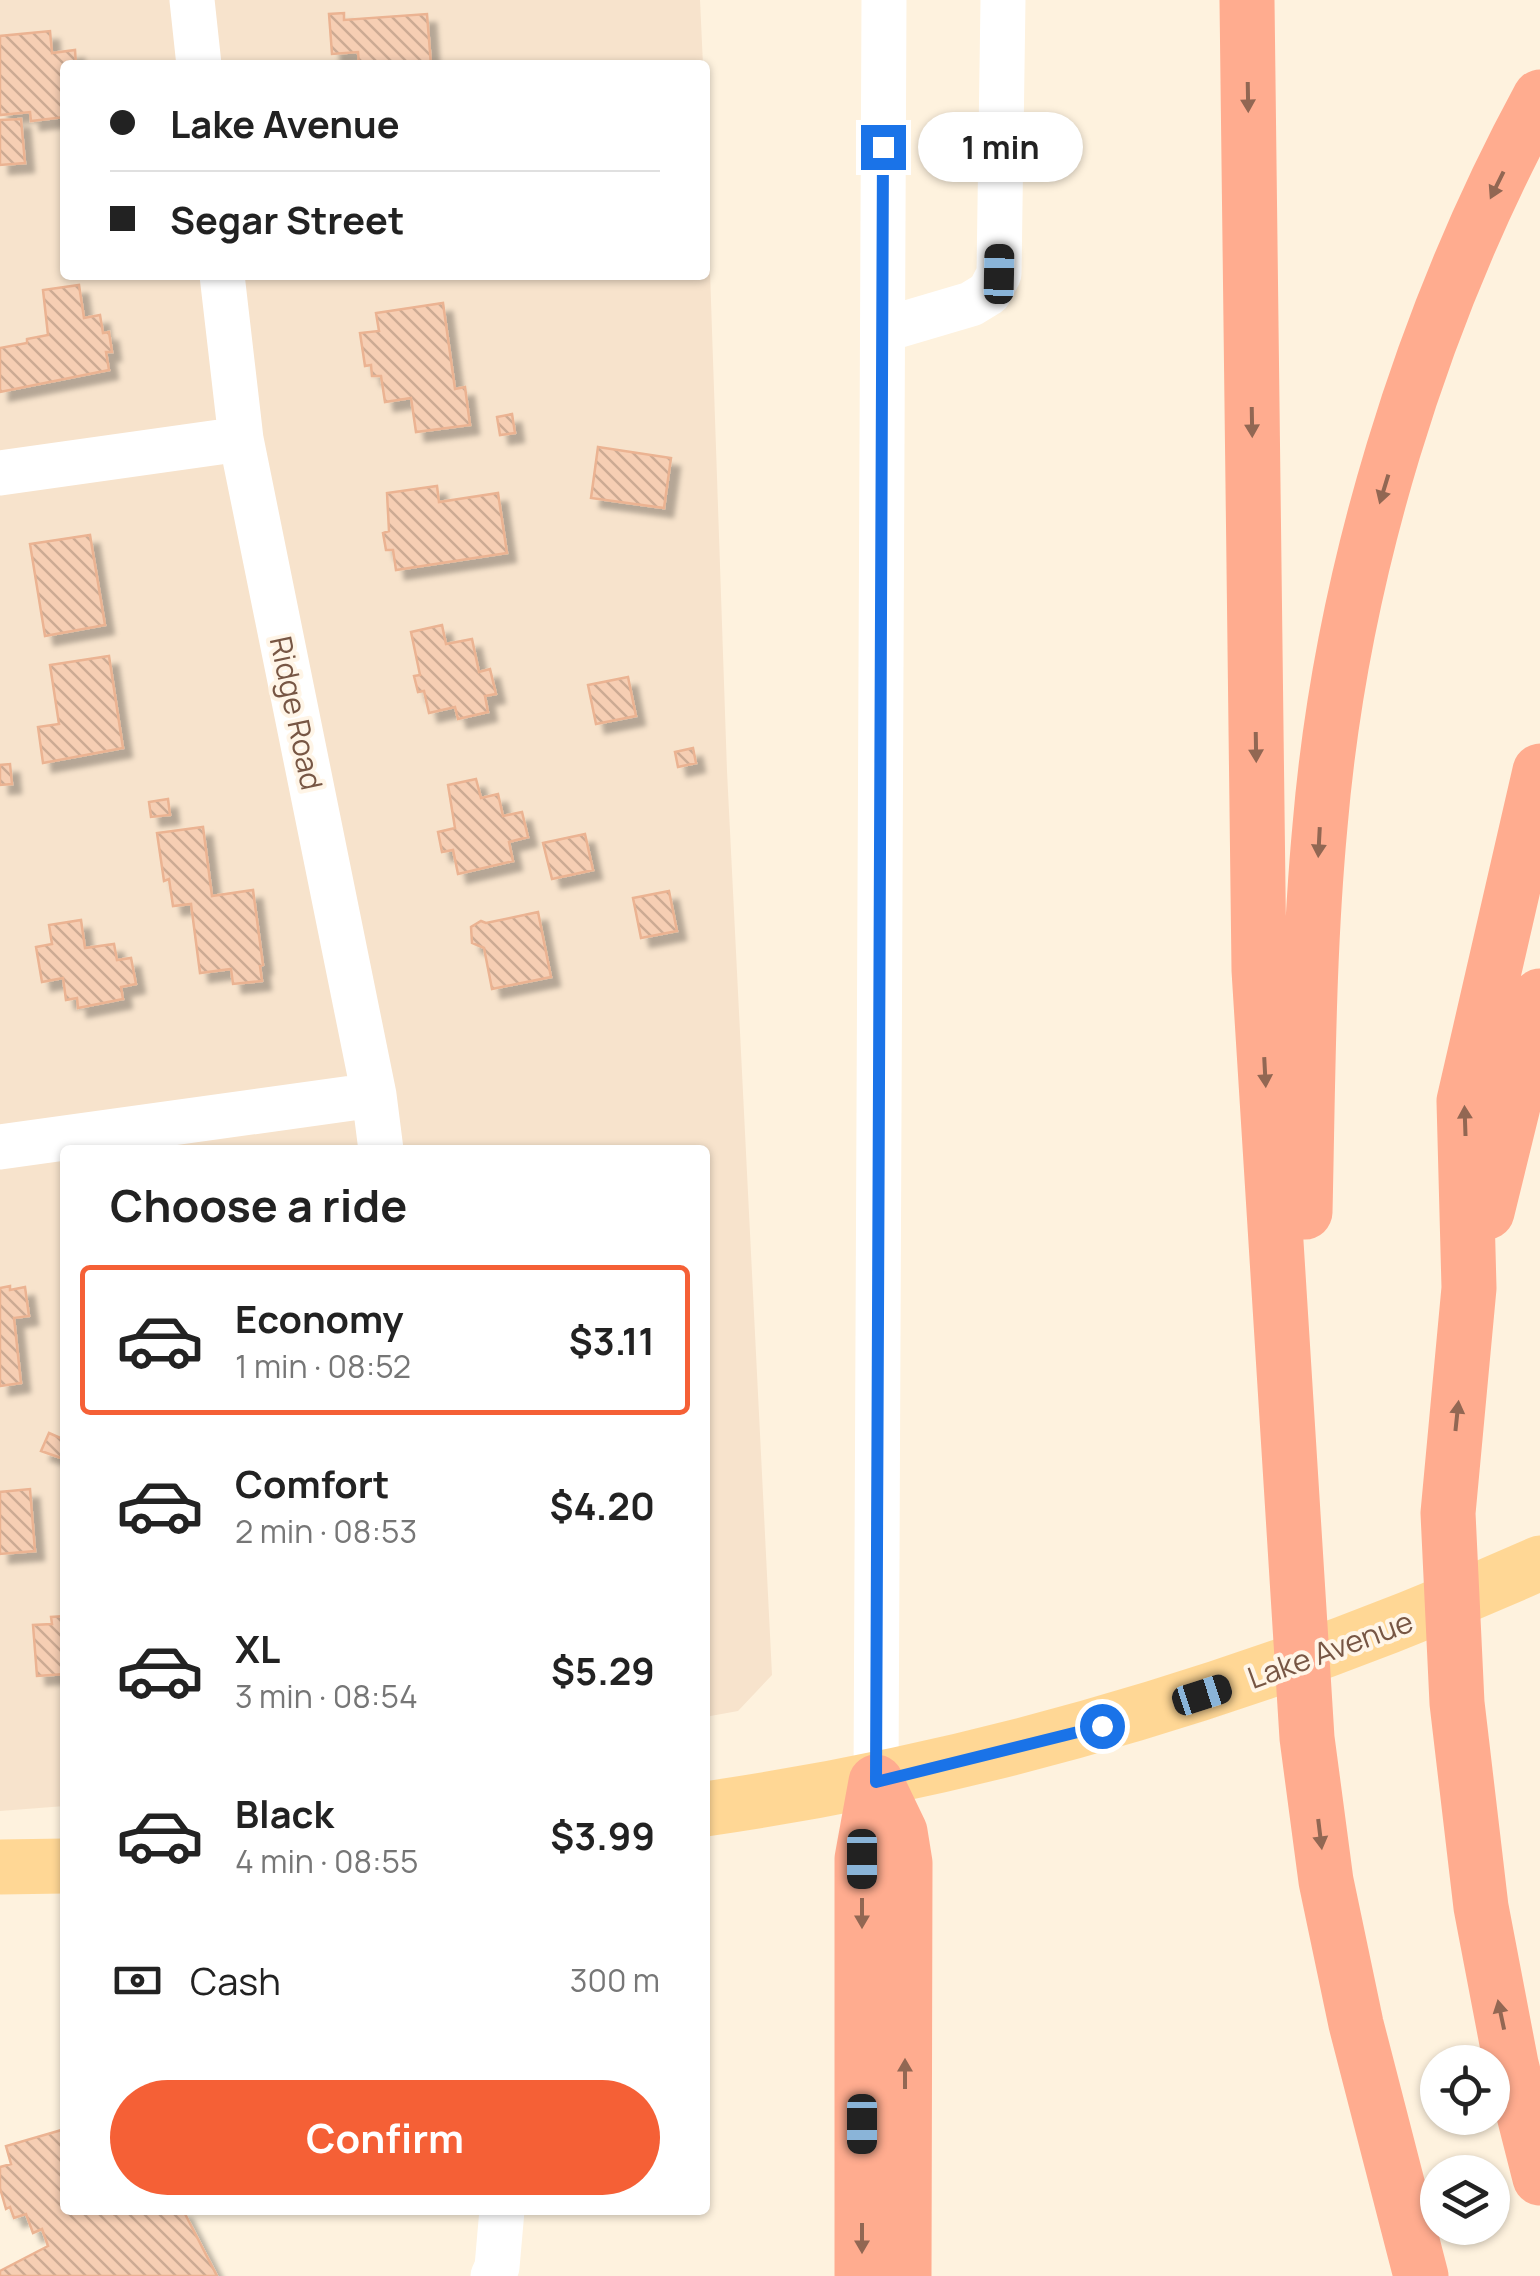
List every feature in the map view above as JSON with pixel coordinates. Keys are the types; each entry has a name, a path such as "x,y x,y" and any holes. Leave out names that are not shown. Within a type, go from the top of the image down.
{"highway":[{"path":"1247,0 1259,970 1307,1738 1326,1881 1356,2024 1421,2276"},
{"path":"1296,1580 1311,970 1320,824 1342,667 1373,527 1416,382 1471,238 1540,97"},
{"path":"1540,771 1464,1102 1470,1288 1448,1513 1456,1684 1481,1907 1511,2064 1540,2178"},
{"path":"1470,1288 1540,996"},
{"path":"862,2276 862,1859 876,1782"},
{"path":"876,1782 900,1832 905,1864 904,2276"},
{"path":"1396,2172 1430,2276"}],"main road":[{"name":"Lake Avenue","path":"710,1808 876,1782 1134,1717 1270,1673 1408,1621 1540,1563"},
{"path":"0,1867 60,1866"}],"street":[{"path":"192,0 198,60"},
{"path":"876,1782 884,0"},
{"path":"882,330 971,304 989,293 999,274 1003,0"},
{"name":"Ridge Road","path":"223,280 241,439 374,1095 380,1145"},
{"path":"0,473 241,439"},
{"path":"0,1147 374,1095"},
{"path":"493,2276 502,2215"}],"shaded area":[{"path":"0,0 700,0 703,60 60,60 60,280 710,280 710,272 727,771 772,1675 738,1711 710,1716 710,1145 60,1145 60,1806 0,1811"}],"building":[{"path":"344,13 344,20 427,14 431,60 359,60 358,52 332,54 329,14"},
{"path":"50,31 52,53 75,50 76,60 60,60 60,118 31,121 30,112 0,115 0,36"},
{"path":"21,119 25,163 0,165 0,120"},
{"path":"79,285 84,318 100,315 103,333 109,332 109,370 0,392 0,348 48,335 43,290"},
{"path":"443,303 455,389 465,387 470,425 416,432 411,398 385,402 381,376 372,376 371,365 365,366 360,333 379,331 376,313"},
{"path":"512,414 515,433 500,435 497,417"},
{"path":"598,447 671,458 664,508 591,498"},
{"path":"437,486 439,502 498,493 507,553 396,570 393,550 386,550 383,533 389,531 387,493"},
{"path":"90,535 105,625 45,636 30,544"},
{"path":"442,625 446,644 472,639 479,672 490,669 496,694 485,696 488,712 458,719 455,707 429,713 424,691 418,692 414,676 420,675 411,632"},
{"path":"109,656 123,748 43,763 38,727 59,724 50,665"},
{"path":"628,677 636,716 596,724 588,685"},
{"path":"693,748 696,763 678,767 675,752"},
{"path":"10,764 12,784 0,785 0,765"},
{"path":"476,779 481,798 498,794 503,816 522,812 528,837 509,842 513,861 458,874 453,850 442,852 438,832 455,828 448,785"},
{"path":"168,799 170,815 151,817 149,802"},
{"path":"203,827 212,896 253,890 262,981 233,984 231,969 200,973 191,904 173,906 169,879 164,881 157,833"},
{"path":"585,834 593,870 552,879 543,843"},
{"path":"669,891 677,931 641,938 633,898"},
{"path":"538,912 551,977 492,989 484,948 472,943 471,927 481,921"},
{"path":"81,920 85,948 114,944 117,960 131,958 136,984 121,987 123,999 78,1008 77,998 66,1000 63,978 42,982 36,947 52,944 49,925"},
{"path":"10,1286 10,1290 25,1287 29,1316 14,1318 21,1383 0,1386 0,1288"},
{"path":"49,1433 60,1438 60,1458 41,1451"},
{"path":"30,1489 35,1551 0,1554 0,1492"},
{"path":"60,1616 60,1674 37,1676 33,1625 52,1624 51,1617"},
{"path":"60,2130 60,2215 186,2215 217,2276 0,2276 0,2271 48,2246 42,2229 33,2233 26,2214 14,2218 10,2207 6,2209 0,2167 11,2164 6,2146"}],"route":[{"path":"883,147 876,1782 1102,1726"}]}
